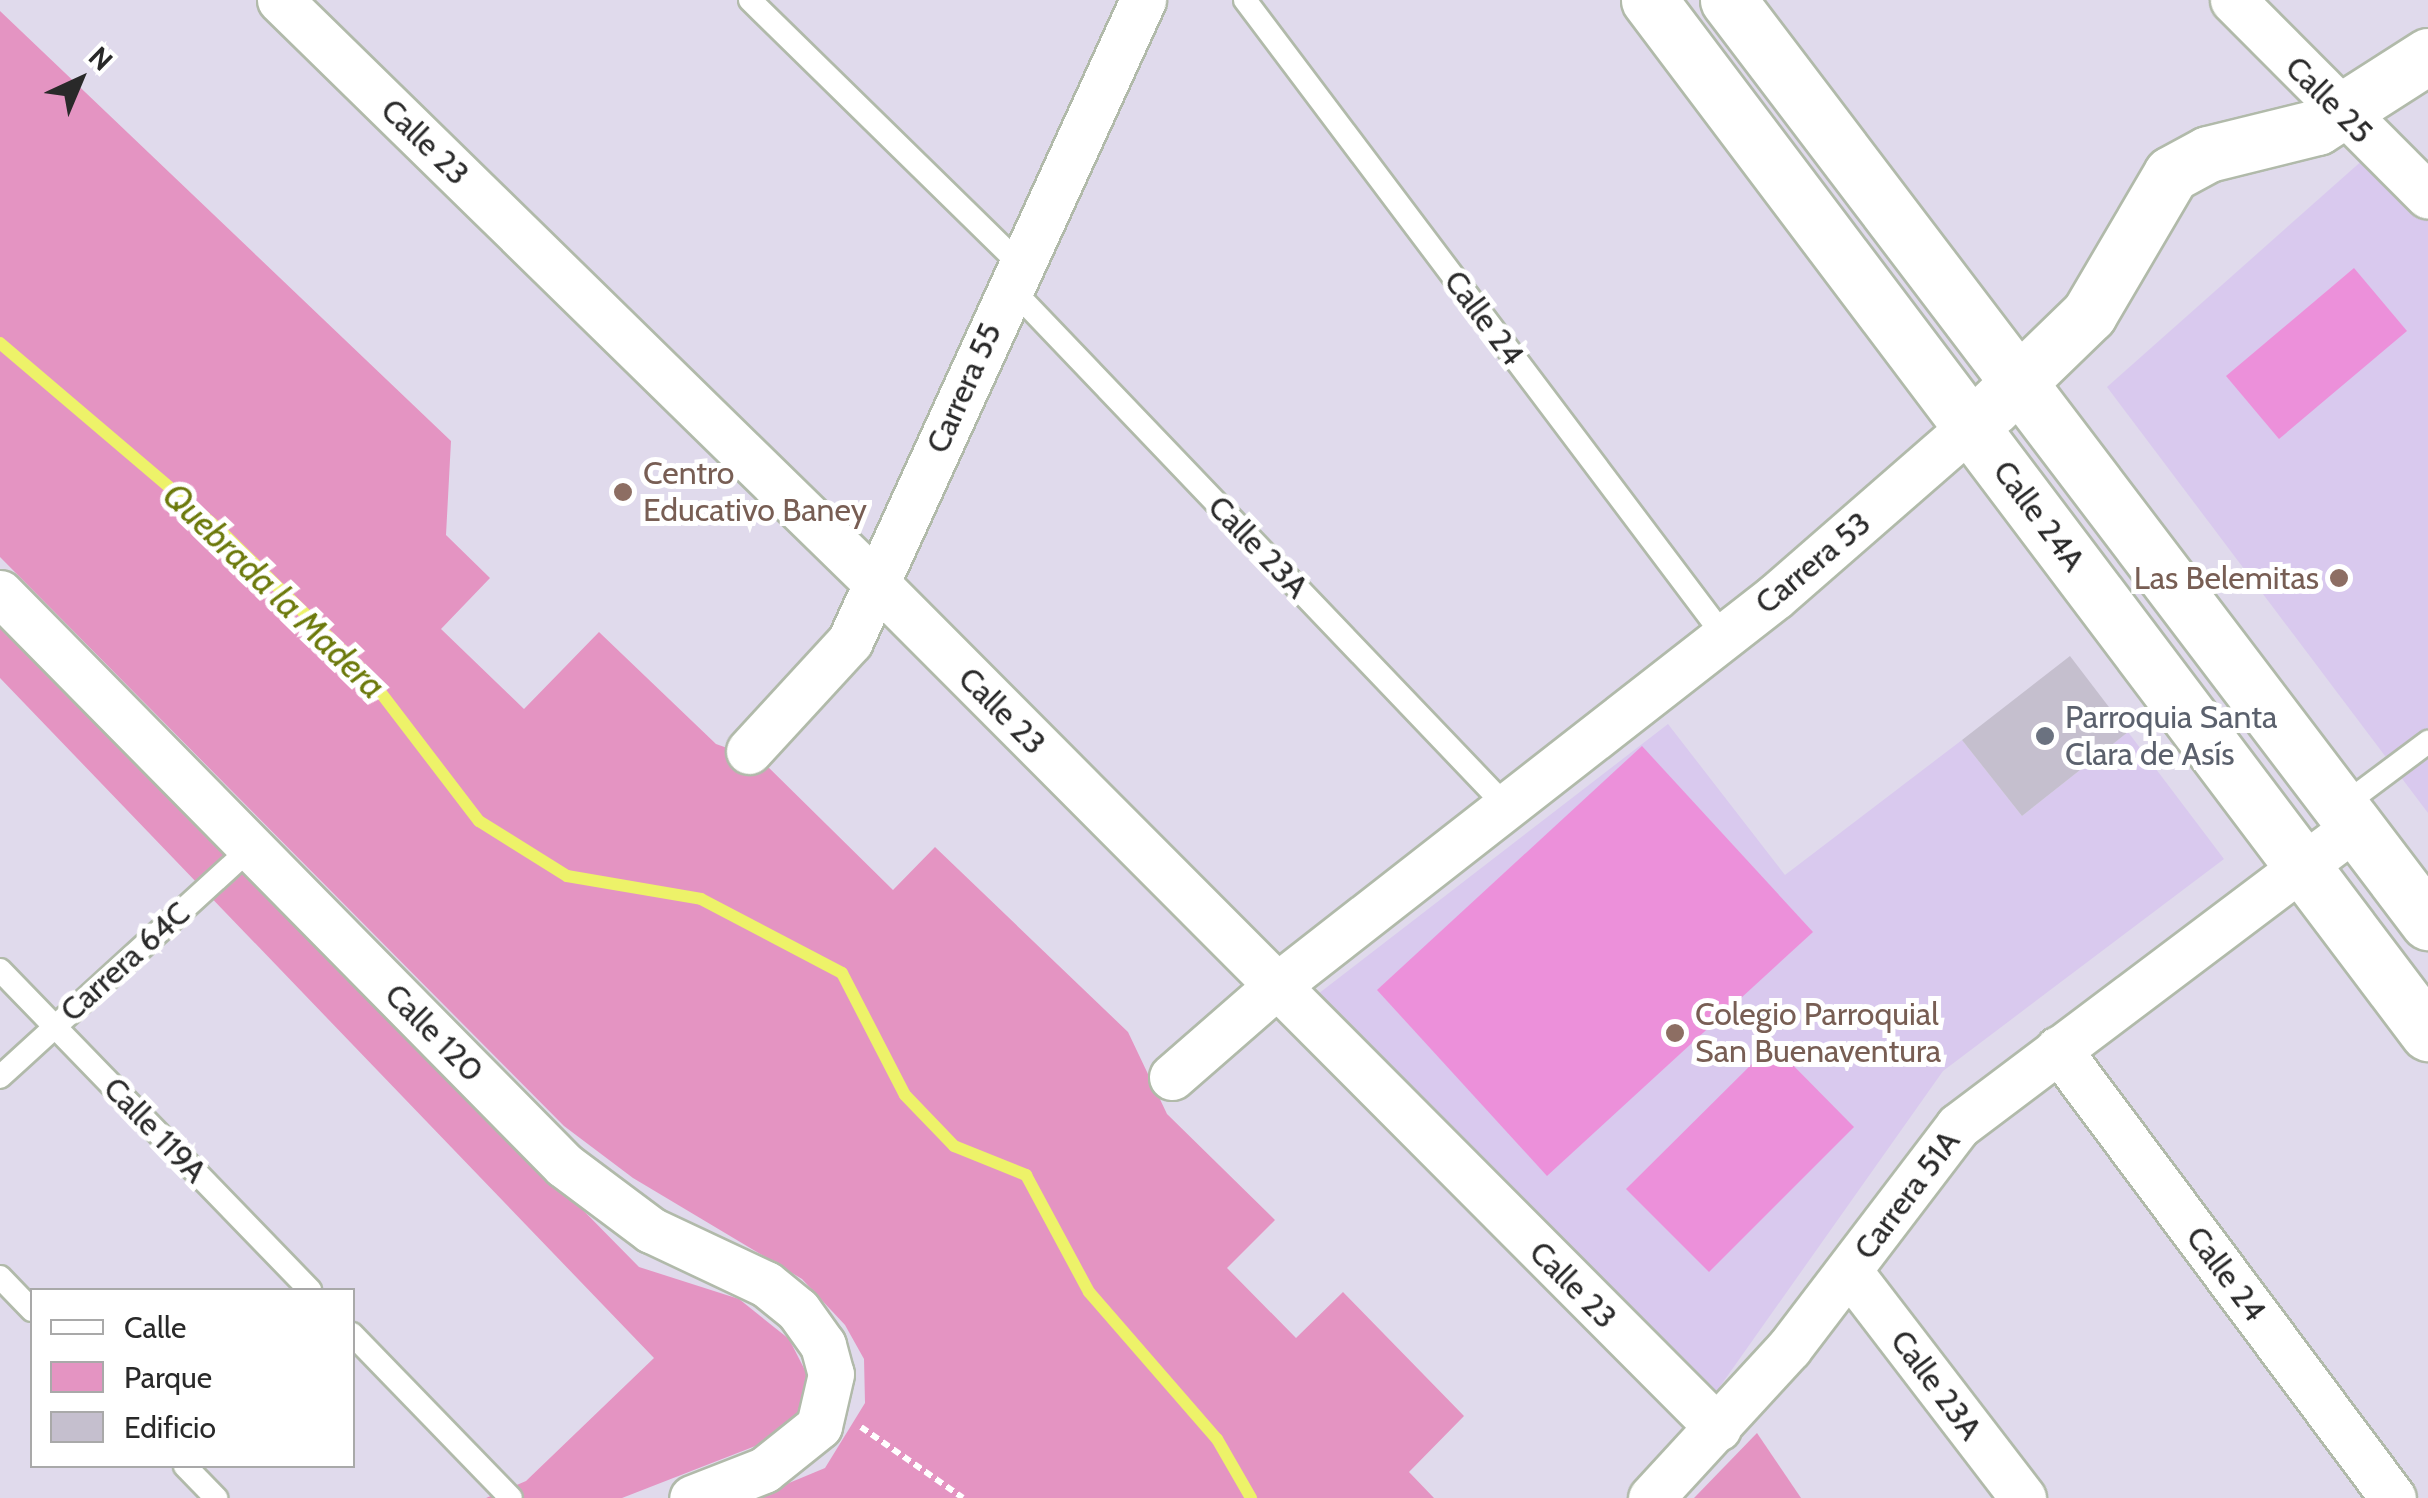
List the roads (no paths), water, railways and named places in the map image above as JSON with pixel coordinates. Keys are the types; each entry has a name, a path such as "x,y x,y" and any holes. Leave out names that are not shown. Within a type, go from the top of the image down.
{"main road":[{"name":"Calle 24A","path":"1649,0 2428,1033"},
{"name":"Calle 24A","path":"1728,0 2428,922"},
{"name":"Carrera 53","path":"1971,426 2020,384 2088,314 2170,174 2208,154 2342,116 2428,56"}],"street":[{"name":"Calle 23","path":"280,0 876,583 1274,988 1718,1428"},
{"name":"Carrera 55","path":"749,751 850,641 1143,0"},
{"name":"Calle 25","path":"2233,0 2342,116 2428,196"},
{"name":"Carrera 53","path":"1172,1077 1274,988 1724,636 1971,426"},
{"name":"Calle 120","path":"0,593 604,1201 766,1284 798,1310 824,1345 830,1400 800,1447 692,1498"},
{"name":"Carrera 51A","path":"1651,1498 1718,1428 1849,1271 1936,1147 2058,1050 2303,867 2348,817"},
{"name":"Calle 24","path":"2058,1050 2393,1498"},
{"name":"Calle 23A","path":"1849,1271 2023,1498"}],"lane":[{"name":"Calle 23A","path":"750,0 1015,276 1506,806"},
{"name":"Calle 24","path":"1244,0 1724,636"},
{"path":"2348,817 2428,742"},
{"name":"Carrera 64C","path":"0,1076 251,848"},
{"name":"Calle 119A","path":"0,970 308,1288"},
{"path":"0,1277 30,1308"},
{"path":"355,1337 511,1498"},
{"path":"186,1468 216,1498"}],"waterway":[{"name":"Quebrada la Madera","path":"0,343 220,530 368,676 479,821 567,876 701,899 842,973 905,1095 954,1146 1026,1175 1089,1292 1217,1439 1251,1498"}],"place":[{"name":"Centro Educativo Baney","path":"623,492"},
{"name":"Las Belemitas","path":"2339,578"},
{"name":"Parroquia Santa Clara de Asís","path":"2045,736"},
{"name":"Colegio Parroquial San Buenaventura","path":"1675,1033"}]}
